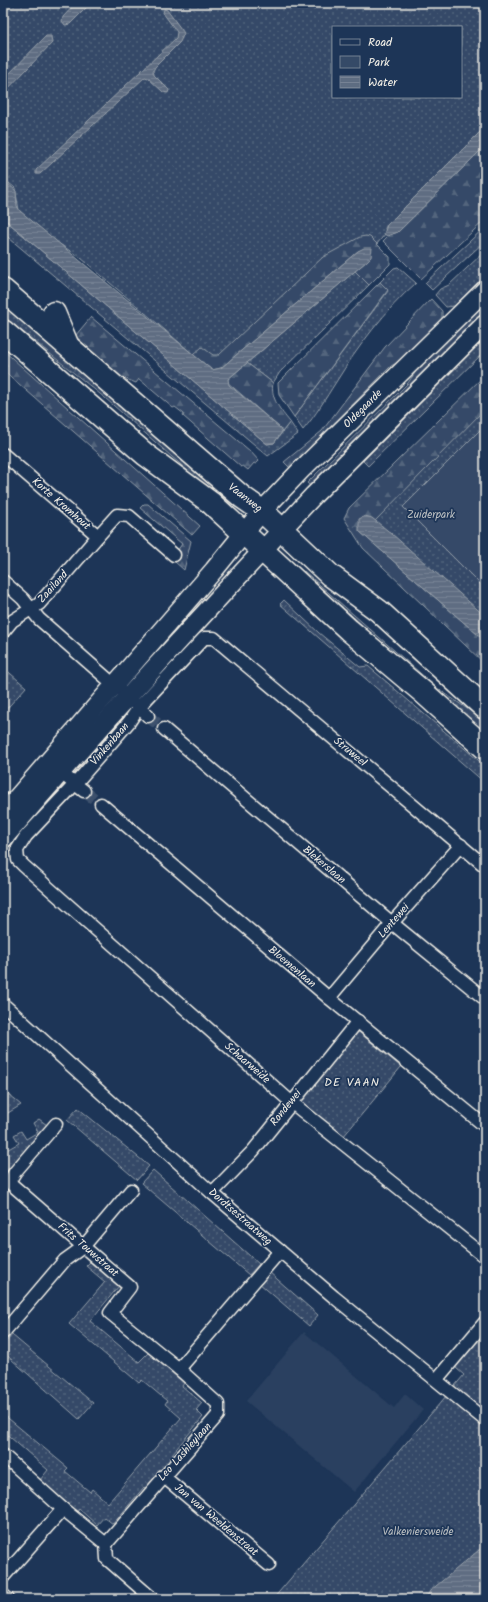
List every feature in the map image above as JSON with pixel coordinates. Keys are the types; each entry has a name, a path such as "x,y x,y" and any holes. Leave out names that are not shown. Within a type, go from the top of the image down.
{"highway":[{"name":"Vaanweg","path":"3,290 242,497 338,564 379,611 485,708"},
{"path":"54,313 68,347"},
{"path":"3,331 146,455 211,503 239,538 262,550 349,630 424,693 485,748"}],"street":[{"name":"Oldegaarde","path":"239,538 301,470 485,290"},
{"path":"262,550 286,527 314,495 485,324"},
{"name":"Korte Kromhout","path":"3,454 98,536 118,514 129,516 174,555"},
{"name":"Zaailand","path":"3,632 12,621 39,604 98,536"},
{"name":"Vinkenbaan","path":"18,860 17,850 26,836 80,788 129,722 129,698 214,570 239,538"},
{"name":"Vinkenbaan","path":"3,839 262,550"},
{"path":"3,581 23,600 30,610 148,716"},
{"name":"Vinkenbaan","path":"3,814 129,698 204,638 214,638"},
{"name":"Struweel","path":"214,638 485,866"},
{"name":"Blekerslaan","path":"164,729 392,923 485,999"},
{"path":"61,773 80,788"},
{"name":"Bloemenlaan","path":"101,804 329,998 485,1126"},
{"name":"Lentewei","path":"329,998 392,923 461,845"},
{"name":"Schaarweide","path":"18,860 291,1102 485,1257"},
{"name":"Dordtsestraatweg","path":"3,1004 212,1193 485,1420"},
{"name":"Rondewei","path":"212,1193 253,1151 291,1102 358,1021"},
{"name":"Frits Touwstraat","path":"56,1124 15,1172 10,1180 10,1183 130,1287 110,1313 179,1369"},
{"path":"3,1333 65,1260 83,1247 131,1190"},
{"path":"179,1369 280,1251"},
{"path":"437,1380 485,1322"},
{"name":"Leo Lashleylaan","path":"106,1544 163,1476 218,1415 218,1404 179,1369"},
{"path":"3,1455 63,1509 106,1544 107,1559 153,1599"},
{"name":"Jan van Weeldenstraat","path":"163,1476 269,1564"},
{"path":"3,1577 63,1509"},
{"path":"3,1595 8,1599"}],"shaded area":[{"path":"304,1332 394,1408 405,1394 423,1410 354,1492 246,1401"}],"green space":[{"path":"3,3 485,3 485,127 387,225 385,228 386,233 372,250 221,368 208,367 81,258 35,228 19,210 15,188 3,178"},
{"path":"485,146 485,220 421,279 383,241 389,235 398,232"},
{"path":"3,218 267,444 274,443 290,422 298,434 268,456 3,233"},
{"path":"485,227 485,241 432,290 425,283"},
{"path":"360,237 370,237 390,257 390,264 369,285 355,271 367,261 368,249 358,251 221,368 212,370 193,355 202,347 213,355 219,355 323,257"},
{"path":"485,251 485,282 480,285 478,282 454,306 446,307 435,295 440,289 449,285"},
{"path":"398,267 416,283 383,317 353,356 316,413 303,430 294,417 388,291 380,282 394,268"},
{"path":"355,271 369,285 280,372 273,383 247,363"},
{"path":"380,282 388,290 294,417 279,395 278,383"},
{"path":"485,298 485,318 316,491 307,483 408,383 424,359"},
{"path":"431,299 442,311 442,318 404,356 406,358 391,366 290,468 284,462 322,431 385,347"},
{"path":"3,302 226,494 221,500 105,398 3,316"},
{"path":"91,317 250,451 259,461 256,464 254,463 248,470 243,466 241,467 183,416 184,414 175,407 173,408 139,379 136,383 121,377 75,336"},
{"path":"485,338 485,351 368,466 363,461"},
{"path":"3,350 200,526 192,535 3,370"},
{"path":"247,363 273,383 272,389 275,399 280,409 290,422 282,432 280,428 227,382 228,379"},
{"path":"485,375 485,409 375,521 372,518 359,531 485,641 485,664 363,548 344,518 349,508"},
{"name":"Zuiderpark","path":"485,386 485,635 351,517"},
{"path":"485,425 485,589 403,507"},
{"path":"144,504 148,504 191,541 184,570 175,562 181,555 177,551 182,544 140,508"},
{"path":"304,571 437,688 485,721 485,733 337,603 300,576"},
{"path":"284,600 319,633 360,667 368,666 485,766 485,783 280,604"},
{"path":"3,667 26,687 3,713"},
{"path":"355,1029 401,1067 343,1137 297,1099"},
{"path":"3,1090 21,1105 3,1116"},
{"path":"78,1108 149,1166 137,1180 67,1120"},
{"path":"39,1119 47,1125 3,1176 3,1152 19,1143 14,1135 21,1131 26,1139 38,1132 33,1123"},
{"path":"153,1170 259,1264 249,1275 141,1183"},
{"path":"90,1262 119,1286 90,1321 139,1362 148,1353 184,1383 182,1386 202,1403 196,1410 203,1417 172,1454 175,1457 147,1490 144,1487 113,1524 104,1517 97,1525 79,1509 77,1512 40,1480 48,1470 3,1431 3,1414 68,1468 65,1471 90,1492 92,1489 108,1503 181,1418 165,1404 167,1401 142,1380 139,1383 69,1324 105,1282 86,1266"},
{"path":"269,1272 318,1315 309,1326 259,1283"},
{"name":"Valkeniersweide","path":"485,1332 485,1599 273,1599 464,1375 456,1368 457,1365"},
{"path":"12,1335 93,1403 79,1419 3,1352 3,1345"}],"water":[{"path":"76,3 91,3 70,24 65,25 62,21 63,17"},
{"path":"164,9 167,10 184,33 180,42 155,67 153,71 154,75 169,90 168,93 163,92 145,77 40,174 36,174 36,170 176,38 177,32 163,13"},
{"path":"46,36 51,36 52,43 3,94 3,80"},
{"path":"485,127 485,146 398,232 387,236 384,234 387,225"},
{"path":"3,179 16,191 17,206 20,211 212,370 221,368 358,251 364,248 372,248 371,257 367,261 228,379 229,385 280,428 282,432 274,443 267,444 3,218"},
{"path":"365,516 372,518 392,534 485,616 485,641 359,531 359,519"},
{"path":"485,1545 485,1599 425,1599 430,1591"}],"tunnel":[{"path":"148,716 164,729"},
{"path":"84,791 101,804"}],"district":[{"name":"DE VAAN","path":"352,1082"}]}
